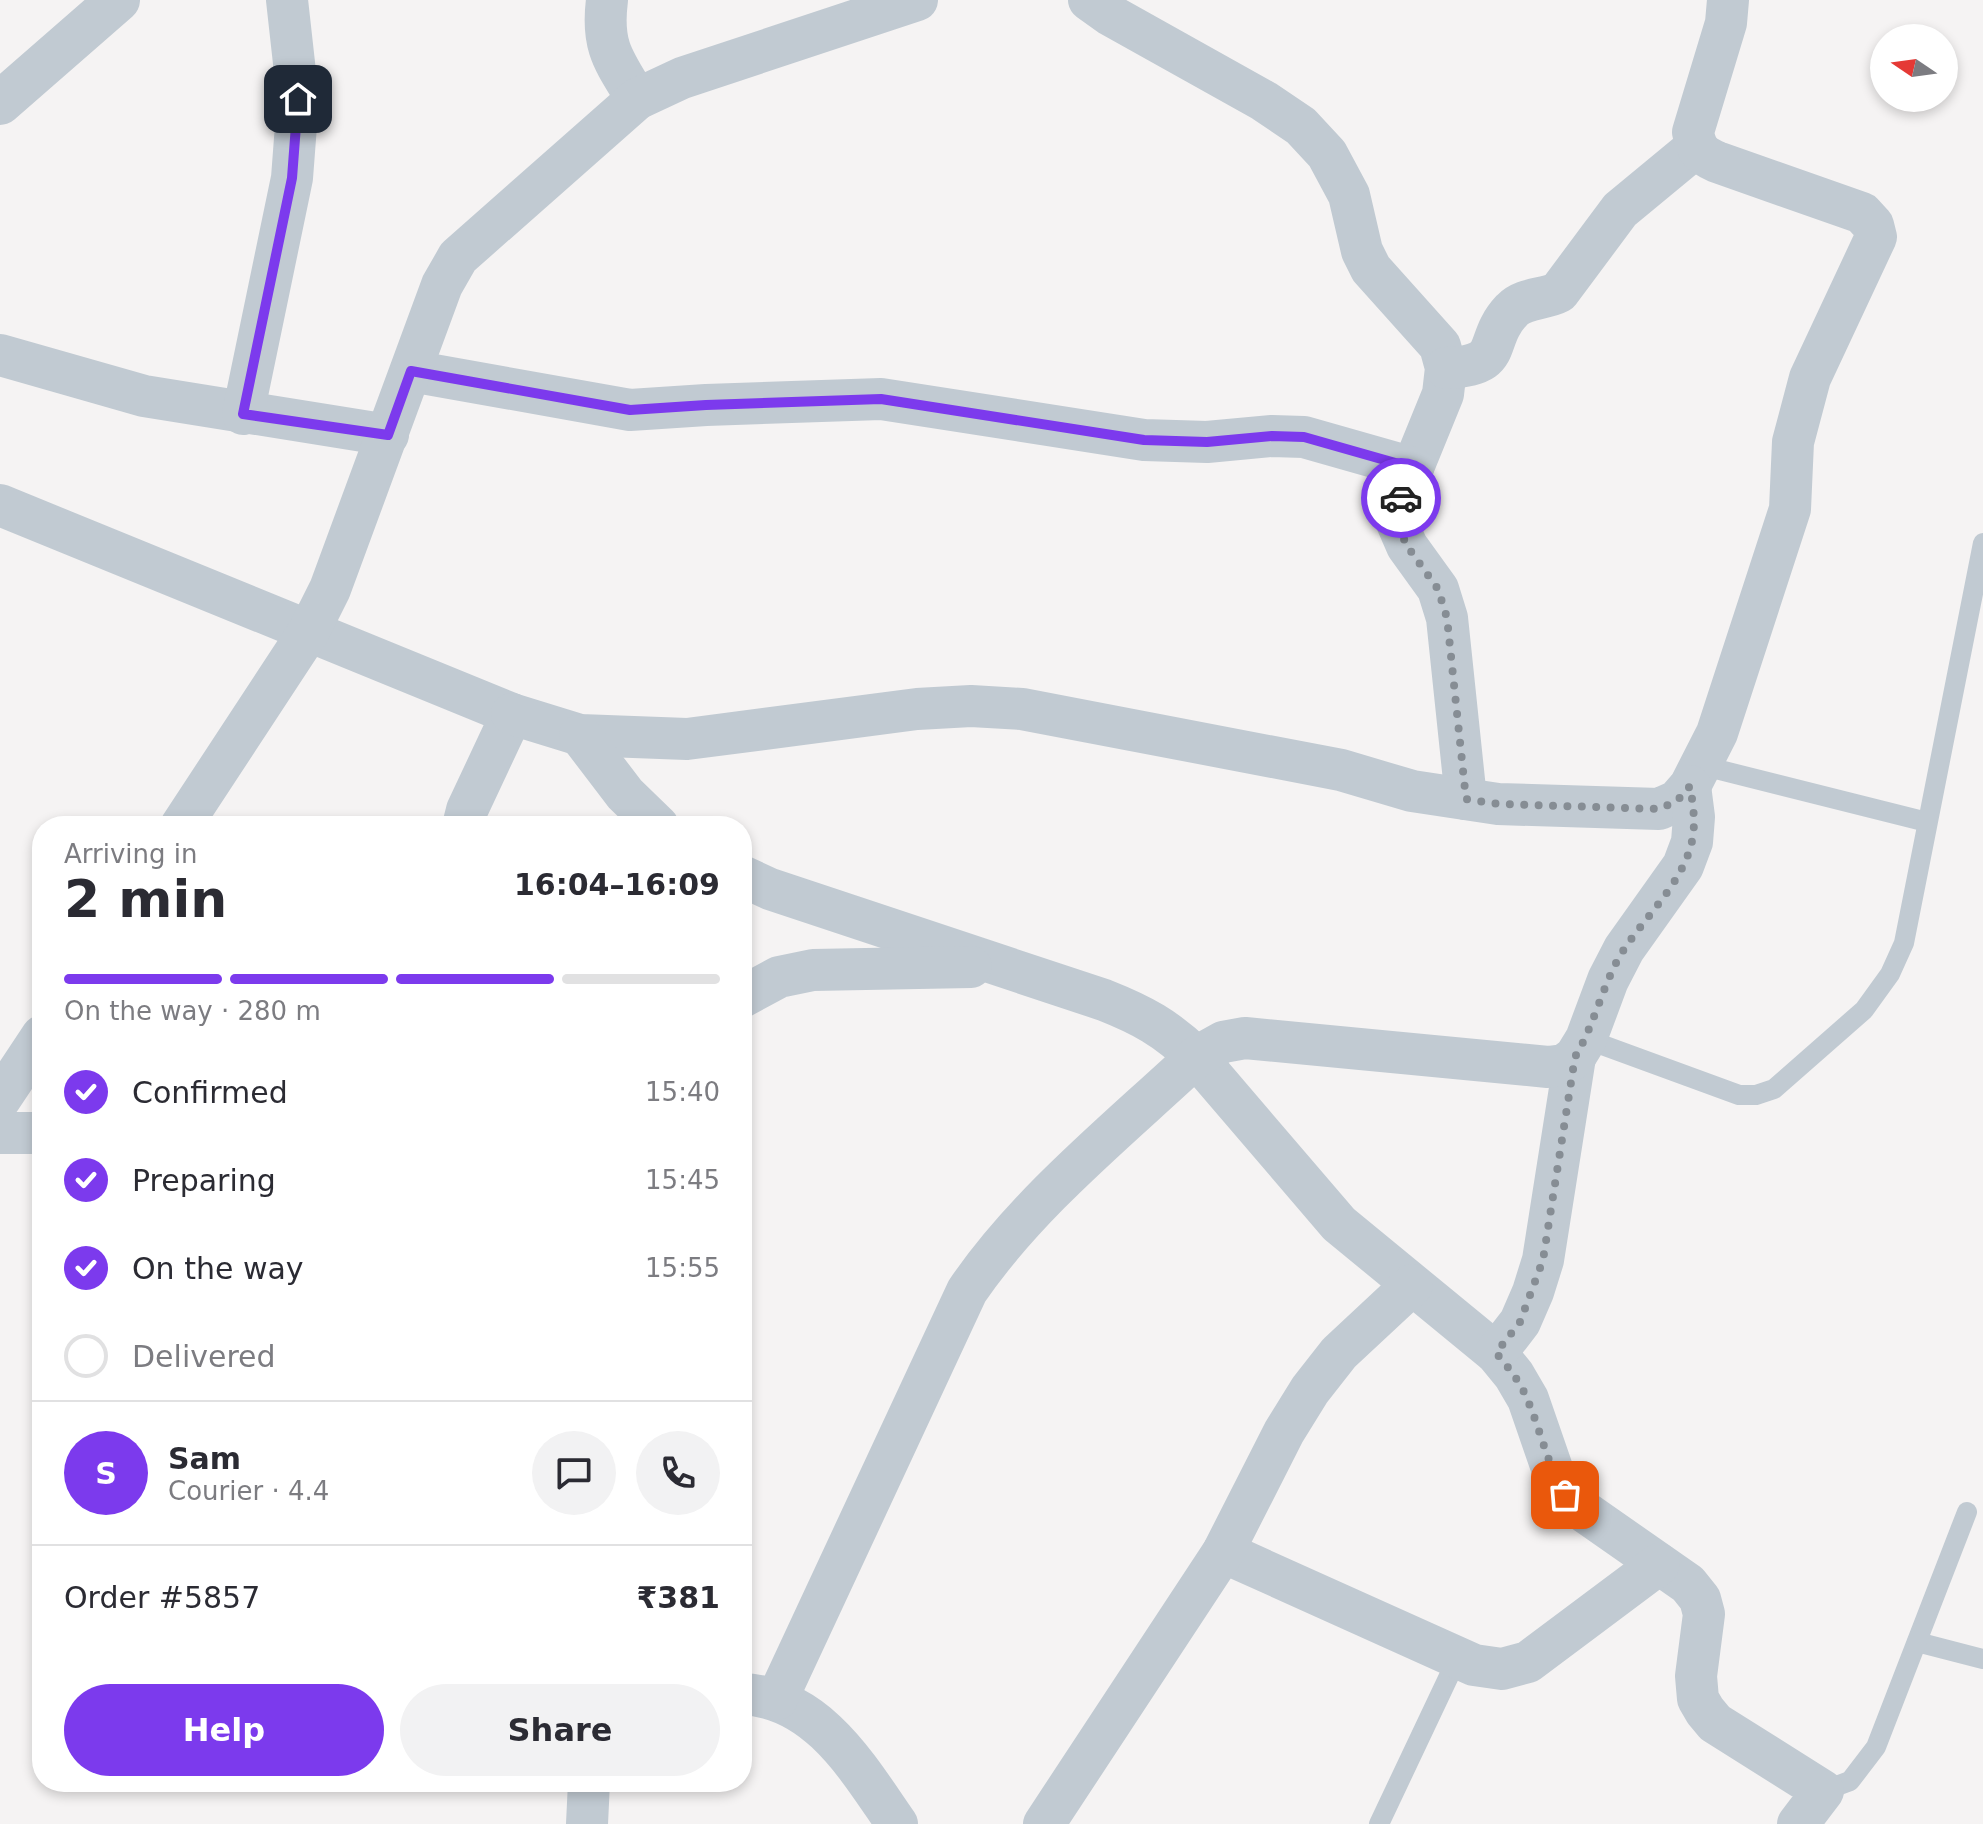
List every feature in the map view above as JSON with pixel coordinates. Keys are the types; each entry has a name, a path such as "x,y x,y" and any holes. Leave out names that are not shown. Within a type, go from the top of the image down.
{"street":[{"path":"0,103 118,0"},
{"path":"243,414 292,178 298,99 287,0"},
{"path":"607,0 605,19 609,53 637,99"},
{"path":"188,816 309,631 330,589 442,285 458,257 637,99 682,78 917,0"},
{"path":"1089,0 1110,15 1264,101 1301,126 1327,154 1349,195 1362,251 1371,269 1440,346 1446,368 1443,394 1399,502 1397,523 1407,546 1438,589 1447,618 1466,799"},
{"path":"3,512 512,714 580,735 687,739 917,709 971,706 1022,709 1341,770 1412,791 1498,804 1659,809 1677,801 1717,733 1790,509 1793,442 1810,378 1876,237 1873,225 1862,213 1704,157 1695,148 1693,132 1726,23 1728,0"},
{"path":"1446,368 1471,367 1485,360 1511,311 1521,302 1548,298 1559,292 1620,210 1695,148"},
{"path":"0,355 113,389 243,414 388,435"},
{"path":"411,371 630,410 881,399 1144,440 1207,442 1272,436 1304,437 1413,468"},
{"path":"466,816 512,714"},
{"path":"580,735 625,794 648,816"},
{"path":"1496,1353 1520,1322 1543,1260 1581,1048 1624,949 1683,866 1693,829 1695,775"},
{"path":"752,881 1141,1014 1173,1034 1339,1224 1496,1353 1528,1399 1555,1477 1565,1495 1688,1584 1700,1599 1704,1614 1696,1676 1698,1699 1715,1723 1823,1791 1798,1824"},
{"path":"752,992 779,977 813,970 1003,967"},
{"path":"897,1824 846,1752 807,1715 759,1696 967,1291 991,1255 1024,1218 1196,1057 1223,1042 1245,1038 1548,1067 1564,1065 1581,1048"},
{"path":"0,1099 32,1051"},
{"path":"0,1133 32,1133"},
{"path":"1044,1824 1223,1552 1284,1432 1310,1390 1339,1353 1412,1285"},
{"path":"1223,1552 1474,1665 1502,1669 1528,1662 1659,1564"},
{"path":"587,1824 589,1792"}],"lane":[{"path":"1581,1048 1739,1095 1756,1095 1774,1089 1864,1010 1890,974 1904,943 1983,543"},
{"path":"1695,775 1927,822"},
{"path":"1823,1791 1850,1781 1876,1747 1967,1512"},
{"path":"1917,1642 1983,1659"},
{"path":"1379,1824 1458,1657"}],"way so far":[{"path":"1401,498 1397,523 1407,546 1438,589 1447,618 1466,799 1498,804 1659,809 1677,801 1690,786 1694,817 1692,842 1683,866 1624,949 1608,980 1586,1039 1575,1057 1543,1260 1520,1322 1496,1353 1528,1399 1555,1477 1565,1495"}],"route":[{"path":"298,99 292,178 243,414 388,435 411,371 630,410 881,399 1144,440 1207,442 1272,436 1304,437 1413,468 1401,498"}]}
